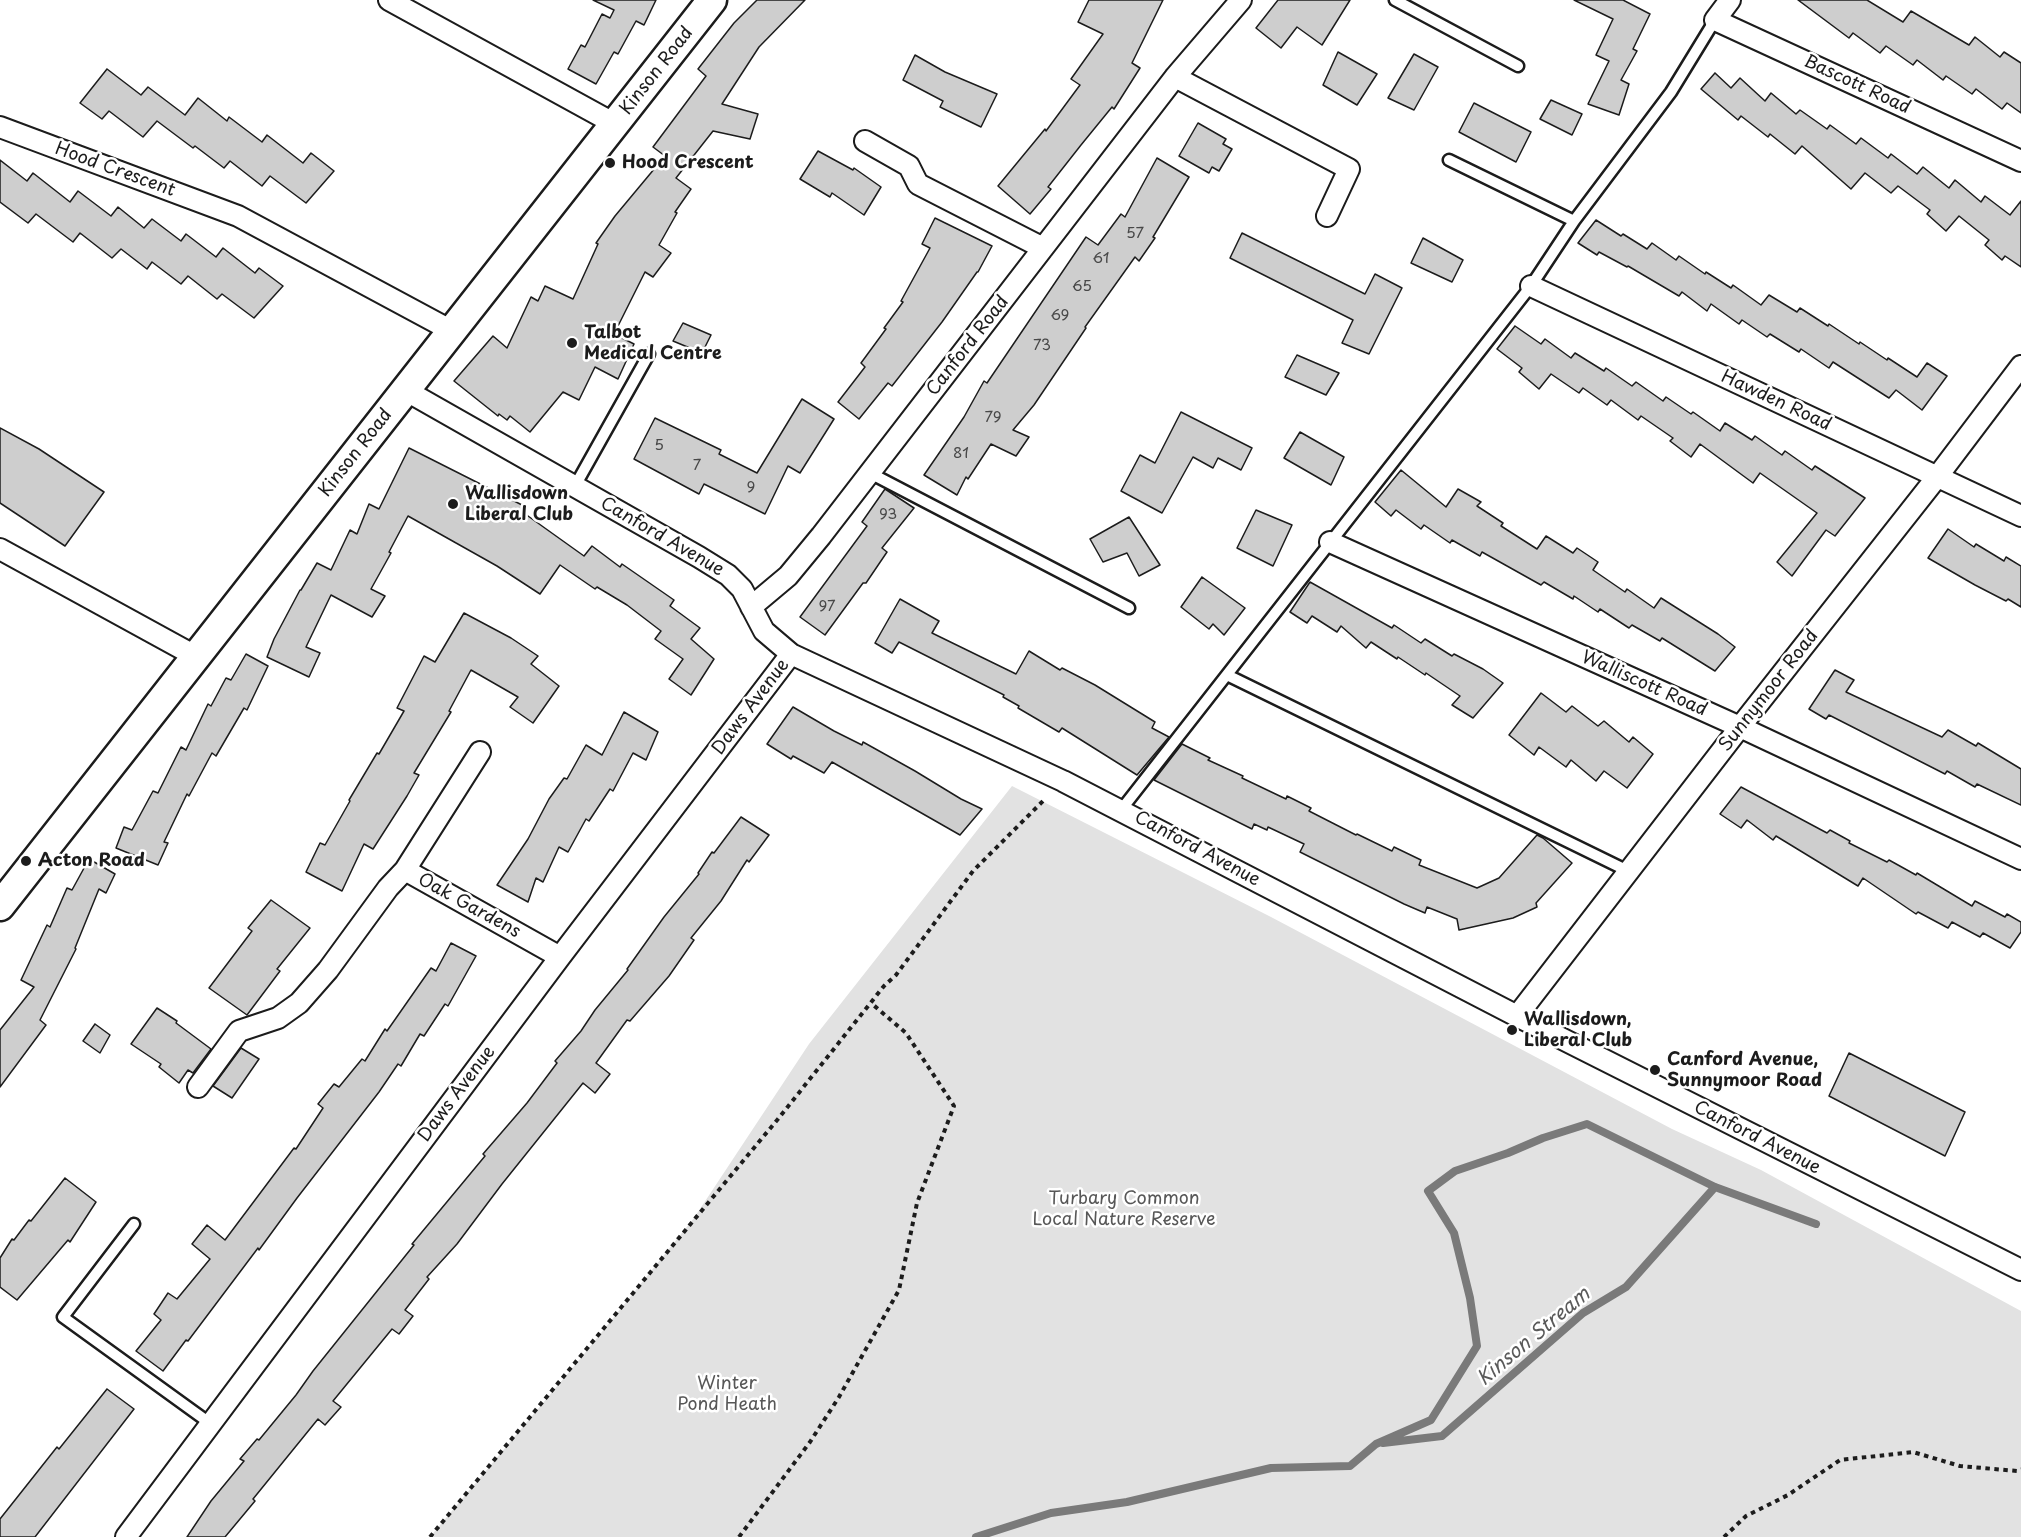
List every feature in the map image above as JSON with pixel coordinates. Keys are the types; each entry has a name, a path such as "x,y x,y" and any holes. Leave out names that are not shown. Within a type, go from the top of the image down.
{"street":[{"path":"388,0 615,124"},
{"name":"Kinson Road","path":"0,906 712,0"},
{"name":"Canford Road","path":"751,607 788,576 1175,77 1241,0"},
{"path":"1715,20 1730,0"},
{"name":"Bascott Road","path":"1715,20 2021,161"},
{"path":"1175,77 1349,169 1327,216"},
{"name":"Hood Crescent","path":"0,127 238,216 452,331"},
{"path":"866,141 909,166 918,184 1043,248"},
{"name":"Hawden Road","path":"1531,286 2021,516"},
{"name":"Sunnymoor Road","path":"1517,1017 1740,727 1938,477 2021,366"},
{"name":"Canford Avenue","path":"405,390 728,575 742,589 764,631 791,654 1121,810 1517,1017 2021,1270"},
{"name":"Walliscott Road","path":"1330,542 1740,727 2021,859"},
{"path":"0,549 197,657"},
{"name":"Daws Avenue","path":"126,1537 560,957 791,654"},
{"name":"Oak Gardens","path":"480,752 405,870 560,957"},
{"path":"198,1087 239,1031 278,1018 299,1003 328,970 388,888 405,870"}],"lane":[{"path":"1395,0 1518,66"},
{"path":"1121,810 1531,286 1574,221 1671,92 1715,20"},
{"path":"1449,160 1574,221"},
{"path":"575,486 649,354"},
{"path":"870,473 1129,608"},
{"path":"1227,675 1630,872"},
{"path":"134,1224 63,1317 211,1424"}],"path":[{"path":"430,1537 778,1119 884,986 896,975 973,871 1063,781"},
{"path":"739,1537 810,1442 839,1397 900,1290 917,1203 954,1106 906,1033 871,1003"},
{"path":"1724,1537 1746,1516 1788,1494 1840,1460 1913,1452 1960,1466 2018,1471 2021,1469"}],"green space":[{"name":"Turbary Common Local Nature Reserve","path":"1012,786 1271,917 1672,1129 1761,1170 2021,1311 2021,1537 430,1537 580,1359 694,1218 809,1044"}],"building":[{"path":"593,0 656,0 644,25 636,21 618,54 614,52 596,84 568,69 581,45 585,47 602,14 610,18 614,10"},
{"path":"757,0 805,0 759,47 722,104 758,114 750,139 713,131 676,178 691,189 675,212 677,213 659,245 671,253 653,277 645,272 614,334 634,344 618,379 595,367 579,400 563,392 530,432 510,416 507,420 499,414 498,416 454,381 493,336 507,348 531,297 538,301 545,286 573,299 598,244 596,243 615,216 665,156 653,147 706,76 698,69 734,23"},
{"path":"1089,0 1163,0 1132,63 1140,68 1114,109 1112,107 1081,145 1048,187 1051,189 1030,214 998,186 1045,129 1046,131 1080,85 1071,79 1103,34 1078,22"},
{"path":"1278,0 1350,0 1322,45 1297,27 1281,48 1256,28"},
{"path":"1574,0 1623,0 1650,14 1633,49 1637,51 1621,80 1629,84 1619,115 1588,104 1609,61 1596,55 1613,19"},
{"path":"1798,0 1867,0 1903,22 1911,11 1969,45 1975,37 2000,57 2004,52 2021,63 2021,113 2007,103 2002,109 1976,89 1972,94 1946,76 1943,80 1917,60 1913,65 1886,46 1880,53 1853,33 1849,38"},
{"path":"1338,52 1377,74 1357,105 1323,85"},
{"path":"1414,54 1438,67 1414,110 1388,98"},
{"path":"915,55 945,72 997,94 981,127 940,107 943,101 903,80"},
{"path":"107,69 141,95 148,87 185,115 198,98 227,121 229,117 262,142 267,135 303,163 311,153 334,171 306,203 270,176 262,186 230,161 224,168 157,121 143,137 109,111 102,119 80,103"},
{"path":"1715,73 1731,88 1740,78 1765,101 1771,93 1796,114 1800,110 1827,129 1830,125 1856,144 1861,138 1888,158 1891,154 1917,174 1923,167 1949,188 1955,180 1981,202 1985,196 2010,215 2021,201 2021,267 2005,256 2002,260 1985,245 1989,240 1959,216 1946,231 1927,214 1930,210 1898,186 1891,193 1865,173 1851,189 1802,146 1795,154 1770,134 1768,137 1741,116 1738,120 1701,89"},
{"path":"1551,100 1582,114 1572,135 1540,119"},
{"path":"1474,103 1531,132 1516,162 1459,132"},
{"path":"1198,123 1226,139 1223,144 1232,149 1219,171 1212,167 1209,173 1179,156"},
{"path":"818,151 853,170 854,168 881,187 864,215 832,193 830,197 800,179"},
{"path":"1157,158 1189,177 1153,237 1155,238 1139,261 1135,257 1085,327 1034,405 1013,430 1029,437 1016,456 991,444 968,479 966,477 957,495 924,475 964,417 984,381 987,383 1086,237 1098,245 1121,214 1125,217"},
{"path":"0,160 27,181 33,173 70,202 78,191 111,216 118,207 144,228 152,219 181,241 186,234 216,257 223,248 255,273 259,268 283,286 254,318 222,294 217,299 188,276 181,284 152,262 147,269 121,249 112,258 80,233 73,242 36,214 28,223 0,202"},
{"path":"935,218 992,246 978,272 942,322 892,386 888,383 859,419 838,402 865,367 861,363 903,302 901,301 930,248 922,244"},
{"path":"1596,220 1647,249 1652,243 1676,260 1679,256 1731,288 1733,285 1761,305 1769,295 1797,312 1800,308 1917,377 1927,363 1947,376 1922,410 1896,390 1889,398 1833,362 1829,368 1801,349 1799,352 1770,334 1767,337 1742,320 1739,324 1711,304 1707,311 1682,292 1679,296 1628,266 1599,252 1597,255 1578,243"},
{"path":"1242,233 1365,294 1375,274 1402,288 1369,354 1342,343 1353,320 1230,258"},
{"path":"1423,238 1463,260 1452,282 1411,263"},
{"path":"683,323 711,335 702,353 673,341"},
{"path":"1515,326 1541,344 1545,339 1571,358 1575,353 1604,371 1606,368 1632,386 1636,382 1663,401 1666,397 1720,431 1725,423 1752,440 1755,436 1782,455 1785,451 1812,470 1815,466 1865,498 1835,536 1826,530 1792,576 1777,562 1817,513 1760,473 1753,483 1700,444 1691,457 1670,441 1673,438 1641,416 1638,420 1611,400 1607,405 1583,388 1579,393 1551,374 1539,389 1519,372 1522,368 1497,349"},
{"path":"1297,355 1339,373 1326,395 1285,377"},
{"path":"802,399 834,419 800,473 788,466 765,514 704,484 699,494 634,459 655,418 721,450 719,454 757,473"},
{"path":"1181,412 1252,448 1241,470 1218,458 1213,468 1193,457 1162,513 1121,491 1140,455 1155,463"},
{"path":"0,428 39,449 104,492 65,546 0,503"},
{"path":"1300,432 1344,457 1331,485 1284,458"},
{"path":"409,448 524,506 521,511 584,556 592,546 620,567 622,564 674,600 670,606 700,628 691,639 714,659 691,695 669,679 683,659 655,639 661,631 627,605 597,587 595,589 560,565 540,594 497,566 408,516 371,589 385,596 372,617 331,595 306,647 320,653 309,677 267,657 300,590 317,563 331,570 350,530 357,534 369,504 379,509"},
{"path":"1401,470 1446,507 1458,489 1481,502 1477,506 1503,523 1501,526 1537,549 1546,536 1573,553 1577,548 1598,562 1593,570 1625,592 1627,589 1654,608 1661,598 1735,647 1715,671 1662,638 1660,641 1632,625 1629,628 1600,609 1598,612 1574,596 1573,599 1544,582 1541,585 1482,552 1480,556 1452,540 1450,543 1424,525 1421,529 1396,510 1391,516 1375,502"},
{"path":"885,489 914,508 882,548 887,552 866,583 863,583 825,635 800,617 867,526 862,522"},
{"path":"1256,510 1292,525 1273,566 1237,548"},
{"path":"1129,517 1160,565 1139,576 1127,553 1103,562 1090,539"},
{"path":"1948,529 1974,547 1976,544 2004,561 2006,557 2021,566 2021,607 1975,585 1928,558"},
{"path":"1202,577 1245,608 1224,635 1213,624 1209,629 1181,607"},
{"path":"1310,582 1392,628 1394,625 1421,643 1425,639 1452,656 1454,654 1483,669 1503,683 1473,718 1452,705 1460,696 1426,673 1425,675 1371,642 1366,648 1341,626 1337,632 1312,616 1307,623 1290,612"},
{"path":"900,599 939,621 932,633 1016,674 1029,651 1060,670 1062,668 1095,685 1155,722 1152,728 1169,737 1137,775 1062,728 1059,732 1018,708 1019,706 1003,697 1004,695 899,642 892,653 875,643"},
{"path":"464,613 511,638 538,656 531,664 559,686 533,723 510,707 518,697 471,670 449,711 451,712 414,773 419,775 407,796 373,849 364,844 342,891 306,872 320,843 325,845 349,800 404,711 397,708 424,656 435,662"},
{"path":"246,654 268,666 247,710 244,708 216,756 212,753 189,796 187,794 164,842 168,843 158,865 116,848 124,827 132,830 153,791 158,793 181,747 186,750 208,704 211,706 226,678 231,680"},
{"path":"1835,670 1854,680 1846,692 1942,737 1948,730 1976,746 1978,743 2021,769 2021,805 1977,784 1975,787 1947,771 1945,774 1829,715 1826,719 1809,709"},
{"path":"1541,693 1566,712 1572,706 1598,726 1604,721 1629,742 1633,737 1653,754 1627,788 1604,771 1596,781 1571,760 1566,767 1539,747 1534,755 1509,735"},
{"path":"793,707 862,745 863,742 982,809 960,835 832,762 824,773 793,756 791,759 767,744"},
{"path":"624,712 658,732 646,760 633,753 613,791 610,789 589,821 586,819 568,852 559,847 543,882 536,878 528,902 497,885 528,839 549,799 564,778 567,779 586,745 602,755"},
{"path":"1182,744 1210,758 1208,760 1243,776 1242,778 1311,808 1309,811 1356,835 1392,851 1394,847 1421,860 1419,865 1477,888 1499,878 1537,835 1572,863 1536,903 1537,907 1513,918 1459,930 1457,919 1427,907 1425,913 1404,904 1300,852 1304,844 1268,827 1267,830 1254,824 1252,829 1154,780"},
{"path":"1741,787 1827,833 1830,830 1850,841 1849,843 1887,862 1889,860 1916,875 1917,873 1972,906 1975,901 2005,917 2007,914 2021,922 2021,932 2010,948 1983,933 1980,937 1952,922 1948,928 1918,912 1916,914 1863,878 1858,886 1776,836 1773,840 1747,820 1741,828 1720,814"},
{"path":"741,817 769,835 749,862 747,860 721,901 691,938 694,940 669,976 630,1021 627,1020 596,1063 610,1074 595,1093 583,1083 457,1244 427,1277 429,1279 405,1310 413,1316 399,1334 392,1329 333,1401 341,1407 325,1425 318,1419 225,1537 187,1537 211,1501 244,1461 240,1459 296,1395 414,1245 412,1244 485,1156 483,1154 527,1103 557,1063 555,1061 628,970 664,917 699,874 712,852 714,853"},
{"path":"89,859 115,874 106,893 99,889 76,949 40,1020 46,1025 0,1087 0,1030 34,987 21,980 47,925 50,927 67,888 72,890"},
{"path":"271,900 310,928 277,969 280,971 247,1015 209,988 252,931 248,928"},
{"path":"451,943 476,956 448,1006 445,1004 424,1036 420,1034 401,1066 398,1064 259,1250 258,1248 163,1371 136,1351 161,1320 154,1314 168,1293 177,1299 210,1259 192,1244 207,1225 225,1240 294,1148 296,1149 323,1108 318,1104 334,1084 339,1087 362,1059 365,1061 385,1029 387,1031 431,968 436,971"},
{"path":"157,1008 211,1049 193,1073 188,1070 179,1083 159,1067 161,1064 131,1044"},
{"path":"95,1024 110,1035 100,1053 83,1041"},
{"path":"241,1048 259,1059 232,1098 213,1086"},
{"path":"1849,1053 1965,1112 1945,1156 1829,1096"},
{"path":"65,1178 96,1202 70,1242 68,1240 17,1300 0,1287 0,1258 12,1239 14,1240 29,1220 31,1221"},
{"path":"107,1389 134,1409 35,1537 0,1537 0,1519"}],"waterway":[{"name":"Kinson Stream","path":"976,1537 1051,1513 1127,1502 1271,1468 1350,1466 1376,1444 1431,1420 1477,1346 1470,1298 1454,1233 1428,1191 1455,1171 1543,1138 1587,1124 1715,1187 1816,1224"},
{"name":"Kinson Stream","path":"1383,1443 1442,1436 1583,1313 1626,1287 1715,1187"}],"place":[{"name":"Hood Crescent","path":"610,163"},
{"name":"Talbot Medical Centre","path":"572,343"},
{"name":"Wallisdown Liberal Club","path":"453,504"},
{"name":"Acton Road","path":"26,861"},
{"name":"Wallisdown, Liberal Club","path":"1512,1030"},
{"name":"Canford Avenue, Sunnymoor Road","path":"1655,1070"}],"park label":[{"name":"Winter Pond Heath","path":"727,1394"}]}
